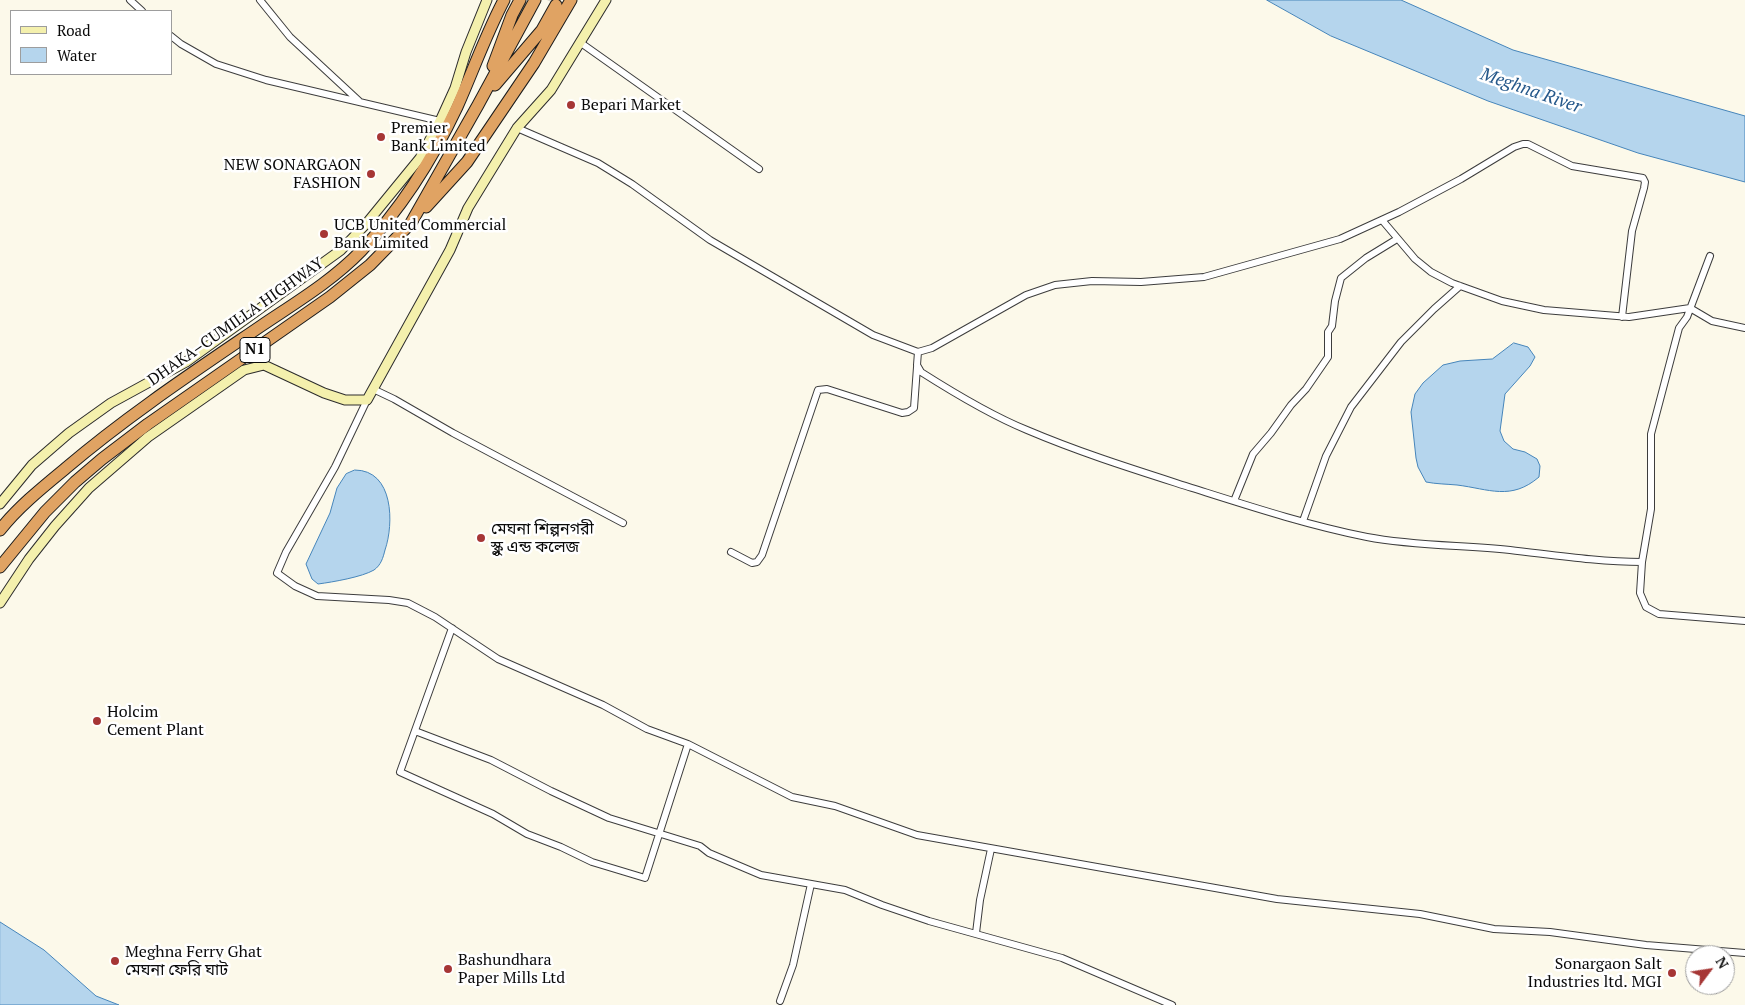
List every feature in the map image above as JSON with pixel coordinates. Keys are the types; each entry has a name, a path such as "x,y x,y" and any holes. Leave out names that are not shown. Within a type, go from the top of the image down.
{"highway":[{"name":"DHAKA–CUMILLA HIGHWAY","path":"0,530 48,483 138,410 322,284 360,252 392,214 426,165 456,108 504,0"},
{"name":"DHAKA–CUMILLA HIGHWAY","path":"478,105 512,15 520,0"},
{"name":"DHAKA–CUMILLA HIGHWAY","path":"478,105 527,0"},
{"name":"DHAKA–CUMILLA HIGHWAY","path":"411,223 535,0"},
{"name":"DHAKA–CUMILLA HIGHWAY","path":"0,567 45,512 75,482 102,459 148,424 330,297 370,265 467,162 534,63 571,0"},
{"name":"DHAKA–CUMILLA HIGHWAY","path":"478,105 542,30 550,2"}],"street":[{"path":"130,0 141,10"},
{"path":"260,0 290,37 360,102"},
{"path":"0,504 32,465 69,432 111,403 186,362 341,250 404,180 420,158 455,88 466,52 487,0"},
{"path":"606,0 552,90 517,128 468,208 450,250 367,400 335,467 286,552 277,573 295,586 317,596 389,600 408,603 435,617 498,659 603,705 647,729 688,744 792,798 835,806 917,835 1276,899 1420,914 1494,929 1550,932 1646,945 1745,953"},
{"path":"172,37 216,64 266,80 440,121"},
{"path":"581,43 759,169"},
{"path":"517,128 598,163 632,184 710,240 873,335 918,352 932,348 1026,295 1055,285 1092,281 1141,282 1204,277 1340,239 1382,220 1461,179 1514,146 1528,144 1572,166 1641,176 1645,182 1632,231 1622,317"},
{"path":"1382,220 1415,259 1431,272 1460,286 1502,301 1544,310 1622,317 1645,316 1690,308 1712,321 1745,328"},
{"path":"1234,501 1253,454 1328,358 1328,332 1332,326 1335,301 1341,278 1366,258 1397,239"},
{"path":"1710,256 1687,317 1679,328 1651,434 1651,509 1642,562 1640,592 1646,607 1659,614 1745,621"},
{"path":"1304,521 1326,456 1351,407 1401,342 1460,286"},
{"path":"731,552 752,563 757,562 762,555 818,390 827,389 902,413 908,412 914,408 918,352"},
{"path":"0,603 29,559 89,488 148,437 244,370 264,365 324,393 345,400 367,400"},
{"path":"917,365 921,372 934,380 974,404 1025,430 1090,455 1234,501 1304,521 1366,536 1412,544 1477,547 1609,562 1642,562"},
{"path":"373,389 623,522"},
{"path":"452,628 400,772 493,814 527,834 561,847 592,862 646,878 688,744"},
{"path":"414,732 491,760 609,818 700,846 709,853 761,875 845,890 929,921 1062,958 1172,1005"},
{"path":"976,933 980,900 991,849"},
{"path":"780,1002 793,965 811,884"}],"water":[{"name":"Meghna River","path":"1267,0 1401,0 1513,50 1745,116 1745,182 1638,153 1488,101 1331,36"},
{"path":"1514,343 1528,347 1535,357 1530,366 1505,394 1500,431 1504,441 1513,449 1525,452 1537,459 1540,466 1539,477 1519,489 1500,492 1426,482 1418,467 1416,458 1411,412 1415,394 1423,383 1443,365 1460,361 1492,359"},
{"path":"355,470 368,472 377,479 384,488 388,500 390,527 383,556 378,566 369,573 318,584 312,579 306,564 330,513 337,488 346,474"},
{"path":"0,922 44,950 96,996 119,1005 0,1005"}],"place":[{"name":"Bepari Market","path":"571,105"},
{"name":"Premier Bank Limited","path":"381,137"},
{"name":"NEW SONARGAON FASHION","path":"371,174"},
{"name":"UCB United Commercial Bank Limited","path":"324,234"},
{"name":"মেঘনা শিল্পনগরী স্কুল এন্ড কলেজ","path":"481,538"},
{"name":"Holcim Cement Plant","path":"97,721"},
{"name":"Meghna Ferry Ghat মেঘনা ফেরি ঘাট","path":"115,961"},
{"name":"Bashundhara Paper Mills Ltd","path":"448,969"},
{"name":"Sonargaon Salt Industries ltd. MGI","path":"1672,973"}]}
